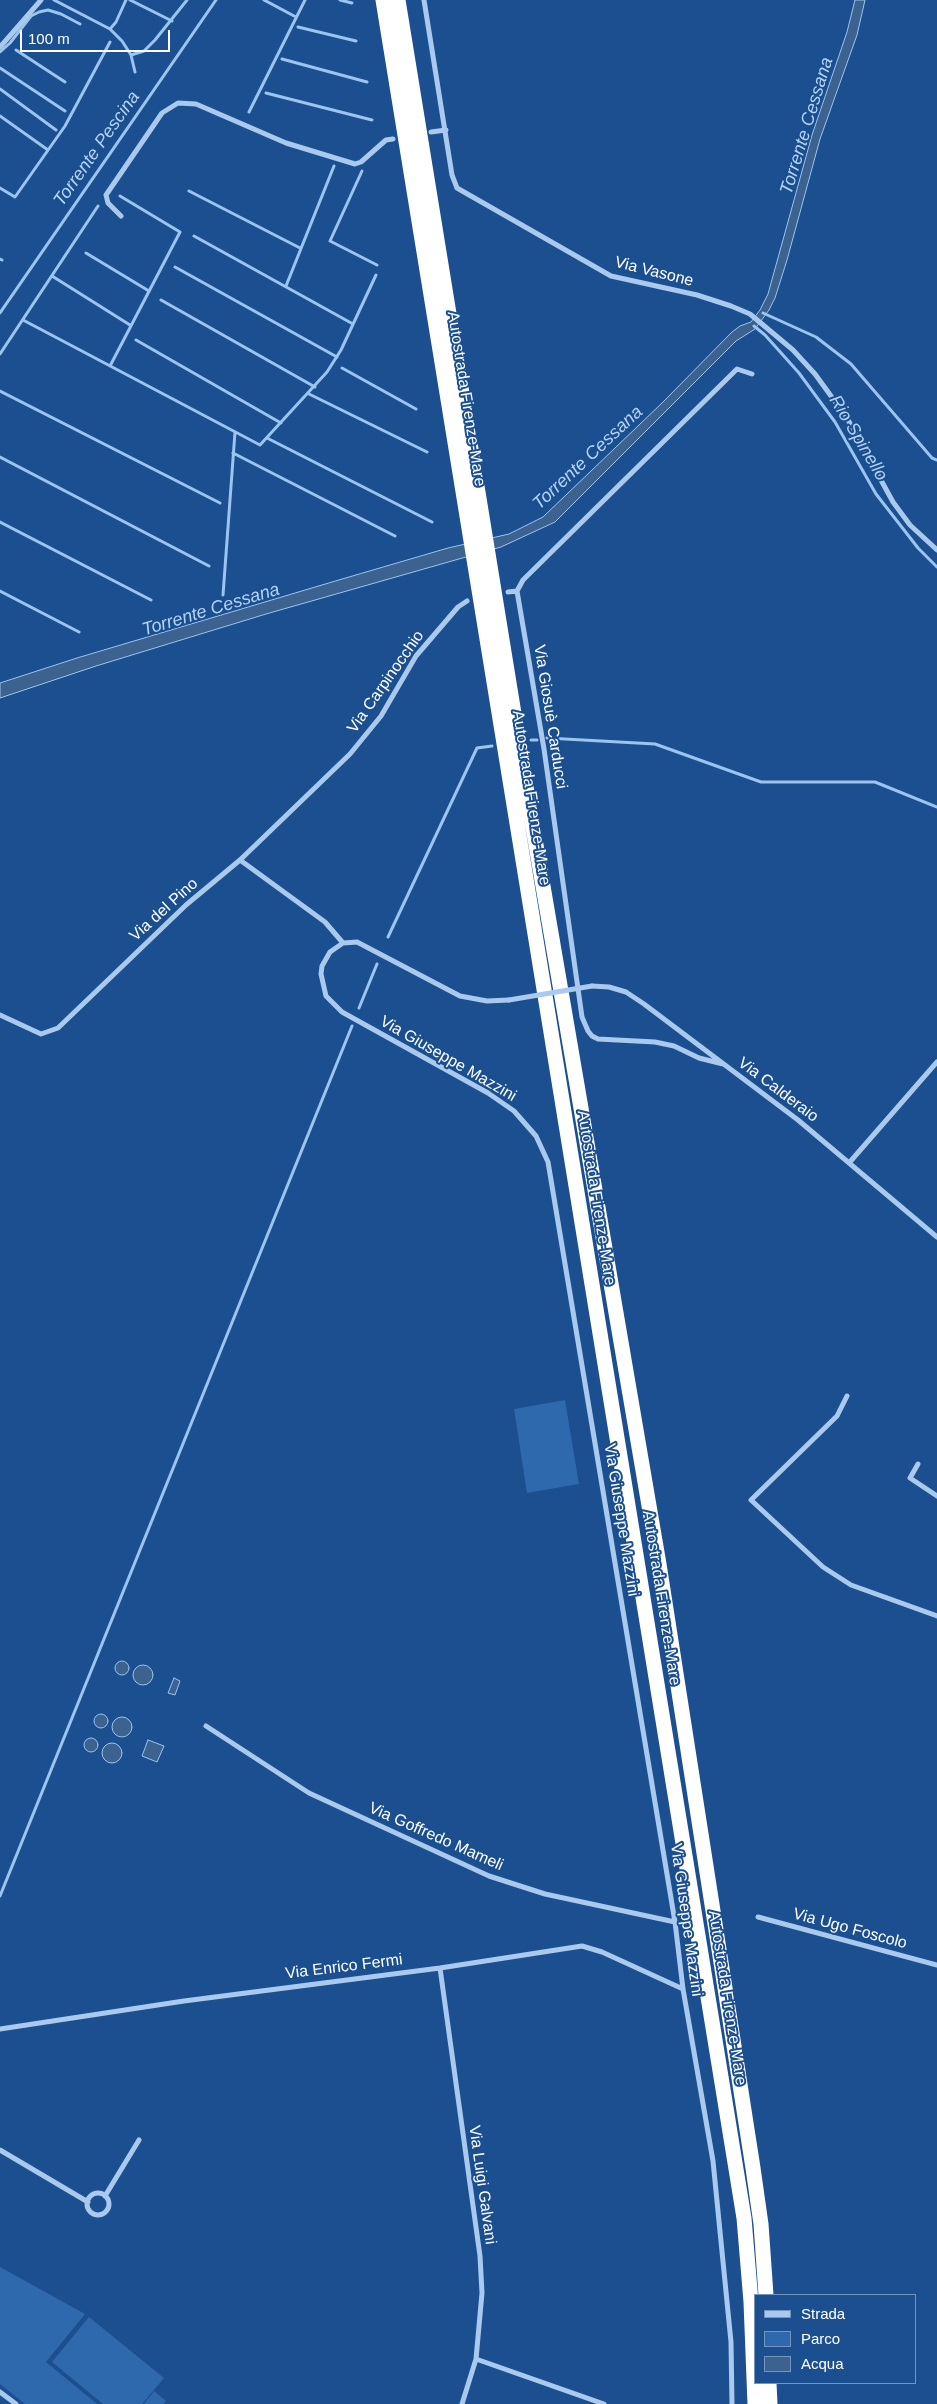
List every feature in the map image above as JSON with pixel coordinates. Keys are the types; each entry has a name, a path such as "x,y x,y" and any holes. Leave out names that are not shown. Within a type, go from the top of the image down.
{"highway":[{"name":"Autostrada Firenze-Mare","path":"383,0 478,533"},
{"name":"Autostrada Firenze-Mare","path":"398,0 481,556 744,2218 752,2302 754,2370"},
{"name":"Autostrada Firenze-Mare","path":"481,556 658,1564 761,2224 766,2294"},
{"name":"Autostrada Firenze-Mare","path":"754,2384 755,2404"},
{"path":"770,2384 770,2404"}],"street":[{"path":"0,47 41,0"},
{"name":"Via Vasone","path":"424,0 453,179 460,190 611,276 697,295 750,314 793,350 816,374 847,418 893,502 910,525 937,550"},
{"path":"121,216 108,203 106,195 162,113 178,103 196,104 305,150 355,164 361,162 386,140 393,139"},
{"path":"431,132 446,130"},
{"path":"508,592 517,591 523,580 737,370 752,374"},
{"name":"Via Giosuè Carducci","path":"517,591 544,748 582,1017 588,1031 598,1039 655,1042 674,1046 699,1058 723,1064"},
{"name":"Via Carpinocchio","path":"240,860 350,754 371,730 416,656 453,613 467,601"},
{"path":"240,860 328,924 343,943"},
{"name":"Via del Pino","path":"0,1015 34,1032 41,1034 53,1032 186,905 240,860"},
{"name":"Via Calderaio","path":"343,943 363,944 460,996 487,1002 592,986 609,987 626,992 792,1115 937,1237"},
{"name":"Via Giuseppe Mazzini","path":"343,943 330,952 322,966 322,989 330,1002 349,1016 500,1101 526,1122 536,1136 548,1162 675,1922 683,1989 713,2161 731,2342 732,2404"},
{"path":"849,1163 937,1062"},
{"path":"848,1396 837,1416 750,1500 823,1567 851,1585 937,1616"},
{"path":"918,1464 910,1478 937,1496"},
{"name":"Via Goffredo Mameli","path":"206,1726 309,1793 489,1876 545,1894 675,1922"},
{"name":"Via Ugo Foscolo","path":"758,1917 937,1965"},
{"name":"Via Enrico Fermi","path":"0,2029 184,2001 440,1968 582,1946 602,1952 683,1989"},
{"name":"Via Luigi Galvani","path":"440,1968 480,2256 482,2293 476,2359 462,2404"},
{"path":"105,2196 139,2140"},
{"path":"0,2150 88,2202 92,2213 101,2215 109,2208 109,2201 105,2196 94,2194 88,2202"},
{"path":"476,2359 604,2404"},
{"path":"0,2392 16,2404"}],"green space":[{"path":"565,1400 579,1484 527,1493 514,1409"},
{"path":"0,2267 85,2314 46,2362 97,2404 25,2404 0,2384"},
{"path":"89,2317 164,2378 142,2404 103,2404 52,2362"},
{"path":"154,2391 166,2401 163,2404 144,2404"}],"water":[{"path":"855,0 865,0 857,35 820,139 787,260 775,298 769,310 755,329 736,341 555,522 501,547 266,614 96,666 0,698 0,683 77,658 448,548 509,534 543,517 663,402 732,332 740,326 751,322 760,310 768,294 812,135 847,32"},
{"path":"122,1661 127,1663 129,1668 127,1673 122,1675 117,1673 115,1668 117,1663"},
{"path":"139,1665 147,1665 153,1671 153,1679 147,1685 139,1685 133,1679 133,1671"},
{"path":"174,1678 180,1681 175,1695 168,1693"},
{"path":"101,1714 106,1716 108,1721 106,1726 101,1728 96,1726 94,1721 96,1716"},
{"path":"118,1717 126,1717 132,1723 132,1731 126,1737 118,1737 112,1731 112,1723"},
{"path":"91,1738 96,1740 98,1745 96,1750 91,1752 86,1750 84,1745 86,1740"},
{"path":"148,1740 164,1746 157,1762 142,1756"},
{"path":"108,1743 116,1743 122,1749 122,1757 116,1763 108,1763 102,1757 102,1749"}],"waterway":[{"path":"54,0 110,29 122,41 131,55 135,72"},
{"path":"110,29 116,22 126,0"},
{"path":"130,0 172,21"},
{"path":"131,55 144,51 187,0"},
{"name":"Torrente Pescina","path":"0,313 216,0"},
{"path":"264,0 296,17"},
{"path":"249,112 305,0"},
{"path":"340,0 352,3"},
{"path":"0,52 10,43 31,16 39,12 48,10 61,14 80,24"},
{"path":"298,27 356,41"},
{"path":"0,188 15,197 65,126 110,42"},
{"path":"16,50 65,82"},
{"path":"282,59 367,82"},
{"path":"0,68 65,111"},
{"path":"0,89 56,130"},
{"path":"266,93 372,120"},
{"path":"0,116 48,150"},
{"path":"286,286 334,166"},
{"path":"362,171 330,241 377,265"},
{"path":"189,191 300,248"},
{"path":"110,366 180,232 120,196"},
{"path":"0,354 98,206"},
{"path":"194,236 353,324"},
{"path":"86,253 149,291"},
{"path":"175,267 337,357"},
{"path":"23,320 260,445 327,372 341,350 376,275"},
{"path":"52,276 130,325"},
{"path":"161,300 315,387"},
{"path":"763,313 816,337 851,364 932,458 937,460"},
{"name":"Rio Spinello","path":"754,326 765,335 799,373 835,422 876,494 918,548 937,567"},
{"path":"136,340 281,423"},
{"path":"342,368 416,409"},
{"path":"0,391 220,503"},
{"path":"309,394 427,452"},
{"name":"Torrente Cessana","path":"223,595 235,432"},
{"path":"267,438 432,522"},
{"path":"233,453 395,536"},
{"path":"0,457 209,566"},
{"path":"0,522 151,600"},
{"path":"0,591 79,632"},
{"path":"547,738 655,744 761,782 875,782 937,807"},
{"path":"531,740 537,740"},
{"path":"388,937 477,748 492,746"},
{"path":"359,1008 377,964"},
{"path":"0,1896 352,1026"}]}
